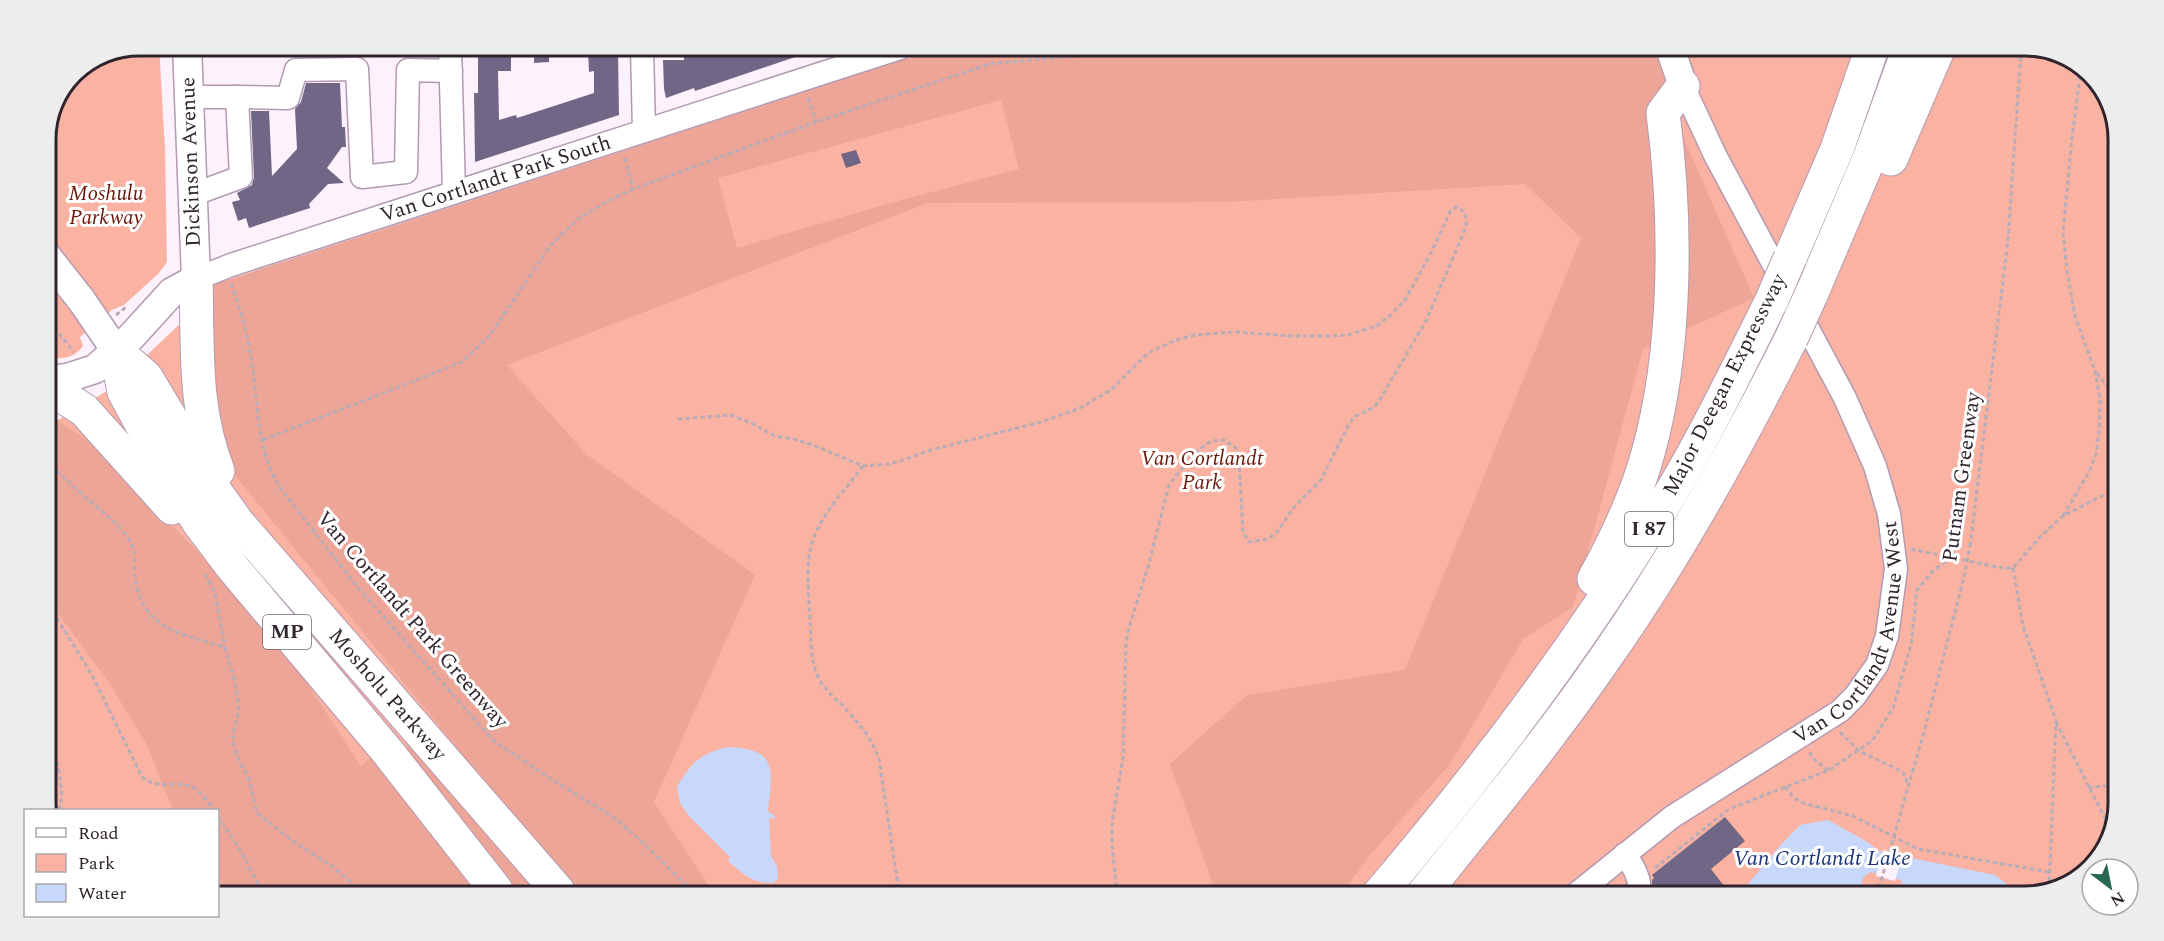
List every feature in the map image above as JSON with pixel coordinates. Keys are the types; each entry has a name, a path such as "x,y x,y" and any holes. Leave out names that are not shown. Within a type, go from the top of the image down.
{"highway":[{"name":"Major Deegan Expressway","path":"1386,886 1510,733 1578,638 1673,489 1728,388 1771,302 1837,148 1869,56"},
{"name":"Major Deegan Expressway","path":"1429,886 1539,751 1640,608 1708,497 1791,339 1818,281 1869,159 1906,56"},
{"path":"1818,281 1874,195 1935,56"},
{"path":"1510,733 1619,532 1648,453 1662,391 1669,323 1671,211 1669,164 1663,113 1683,86"},
{"path":"196,279 198,376 202,419 209,447 238,523"},
{"name":"Mosholu Parkway","path":"116,351 146,377 208,481 238,523 554,886"},
{"name":"Mosholu Parkway","path":"116,351 124,392 169,475 209,558 387,751 493,886"},
{"path":"56,390 84,410 179,515 209,558"}],"main road":[{"name":"Dickinson Avenue","path":"187,56 196,279"},
{"path":"1673,56 1683,86"},
{"path":"56,260 63,276"},
{"name":"Mosholu Parkway","path":"56,267 116,351"},
{"name":"Van Cortlandt Park South","path":"56,380 95,369 116,351 172,292 196,279"}],"street":[{"path":"450,56 454,192"},
{"path":"642,56 644,131"},
{"name":"Van Cortlandt Park South","path":"196,279 231,265 802,80 836,58"},
{"path":"189,97 288,98 296,70 357,69 362,177 406,172 408,70 451,71"},
{"name":"Van Cortlandt Avenue West","path":"1586,886 1672,817 1827,720 1855,696 1877,665 1887,636 1896,569 1889,514 1875,466 1845,398 1715,155 1683,86"},
{"path":"192,195 241,177 237,98"},
{"path":"1625,854 1634,866 1639,886"}],"path":[{"path":"263,440 462,362 489,335 551,245 578,219 633,189 816,122 990,64 1074,56"},
{"name":"Putnam Greenway","path":"1880,886 1964,577 1970,546 2008,240 2021,56"},
{"path":"1906,548 2002,568 2013,568 2062,516 2089,472 2096,454 2100,399 2096,371 2075,316 2063,232 2080,76"},
{"path":"802,80 816,122"},
{"path":"620,139 633,189"},
{"path":"678,419 731,416 749,422 775,436 803,442 863,466 898,462 931,450 1041,422 1078,409 1111,390 1148,353 1176,340 1195,335 1235,332 1314,337 1363,331 1377,326 1405,300 1451,210 1456,207 1463,210 1467,217 1466,227 1426,321 1412,347 1379,401 1372,408 1354,417 1321,480 1294,507 1277,532 1268,539 1249,542 1243,532 1239,461 1236,448 1224,440 1211,441 1194,453 1169,485 1126,642 1123,758 1112,822 1116,886"},
{"name":"Van Cortlandt Park Greenway","path":"232,287 248,340 269,467 281,489 359,589 414,648 493,740 612,816 687,886"},
{"path":"56,330 77,356"},
{"path":"56,338 62,338"},
{"path":"2096,371 2108,387"},
{"path":"863,466 831,507 810,550 812,648 818,678 874,744 879,759 898,886"},
{"path":"56,471 128,537 136,554 134,570 136,589 143,607 157,623 225,647"},
{"path":"2062,516 2108,493"},
{"path":"209,558 239,708 233,736 234,746 239,761 249,778 257,813 294,842 333,866 356,886"},
{"path":"1642,886 1647,874 1729,809 1829,770 1872,741 1893,708 1911,645 1917,590 1933,571 1950,558"},
{"path":"2013,568 2023,626 2056,720 2106,821"},
{"path":"56,617 92,675 142,777 152,785 180,784 194,788 213,809"},
{"path":"1827,720 1859,751 1903,772 1908,787"},
{"path":"2049,882 2056,720"},
{"path":"1812,758 1829,770"},
{"path":"56,761 60,781 60,809"},
{"path":"2088,787 2108,786"},
{"path":"1785,787 1794,798 1803,803 1853,816 1918,849 2049,872"},
{"path":"219,818 243,855 259,886"}],"green space":[{"name":"Moshulu Parkway","path":"160,56 165,149 167,262 158,274 124,305 112,310 80,337 83,346 75,354 56,358 56,133 58,117 69,92 92,69 122,57"},
{"name":"Van Cortlandt Park","path":"917,56 2042,57 2067,67 2091,88 2106,117 2108,133 2107,819 2097,844 2087,857 2080,857 2080,865 2072,872 2047,883 2026,886 219,886 219,809 56,809 56,419 58,420 112,388 184,320"}],"shaded area":[{"path":"914,56 1656,56 1684,139 1754,298 1643,349 1573,607 1523,639 1450,764 1372,853 1347,886 1214,886 1170,764 1247,695 1405,670 1581,238 1525,184 1227,202 928,203 507,365 586,454 755,575 654,802 709,886 219,886 219,809 173,809 146,743 106,678 59,615 56,603 56,419 87,440 194,548 296,666 361,766 382,748 454,744 237,478 214,418 205,287","holes":["1001,100 1019,169 887,204 737,248 718,178"]}],"water":[{"path":"727,747 756,752 764,757 768,764 771,784 768,811 776,817 769,819 771,856 777,866 778,878 774,883 754,880 733,866 728,861 730,857 689,816 680,803 677,787 692,766 703,756"},
{"name":"Van Cortlandt Lake","path":"1828,820 1881,852 1995,875 2009,886 1902,886 1901,880 1870,872 1863,878 1861,886 1746,886 1800,825"}],"pier":[{"path":"1883,850 1902,855 1895,881 1876,876"}],"building":[{"path":"478,56 511,56 511,71 498,71 499,120 516,115 517,118 594,93 594,71 589,72 588,56 618,56 619,115 475,162 474,93 478,93"},
{"path":"534,56 549,56 549,62 534,63"},
{"path":"684,56 798,56 695,91 694,88 666,98 663,60 684,60"},
{"path":"306,83 340,83 342,127 345,127 346,147 342,147 327,168 344,183 328,184 309,204 310,208 249,228 246,218 238,221 232,202 240,200 237,193 252,185 254,177 251,111 269,111 272,176 297,149 295,109 301,102"},
{"path":"856,150 861,163 846,168 841,154"},
{"path":"1725,817 1745,841 1711,869 1724,886 1652,886 1654,878 1652,875"}]}
